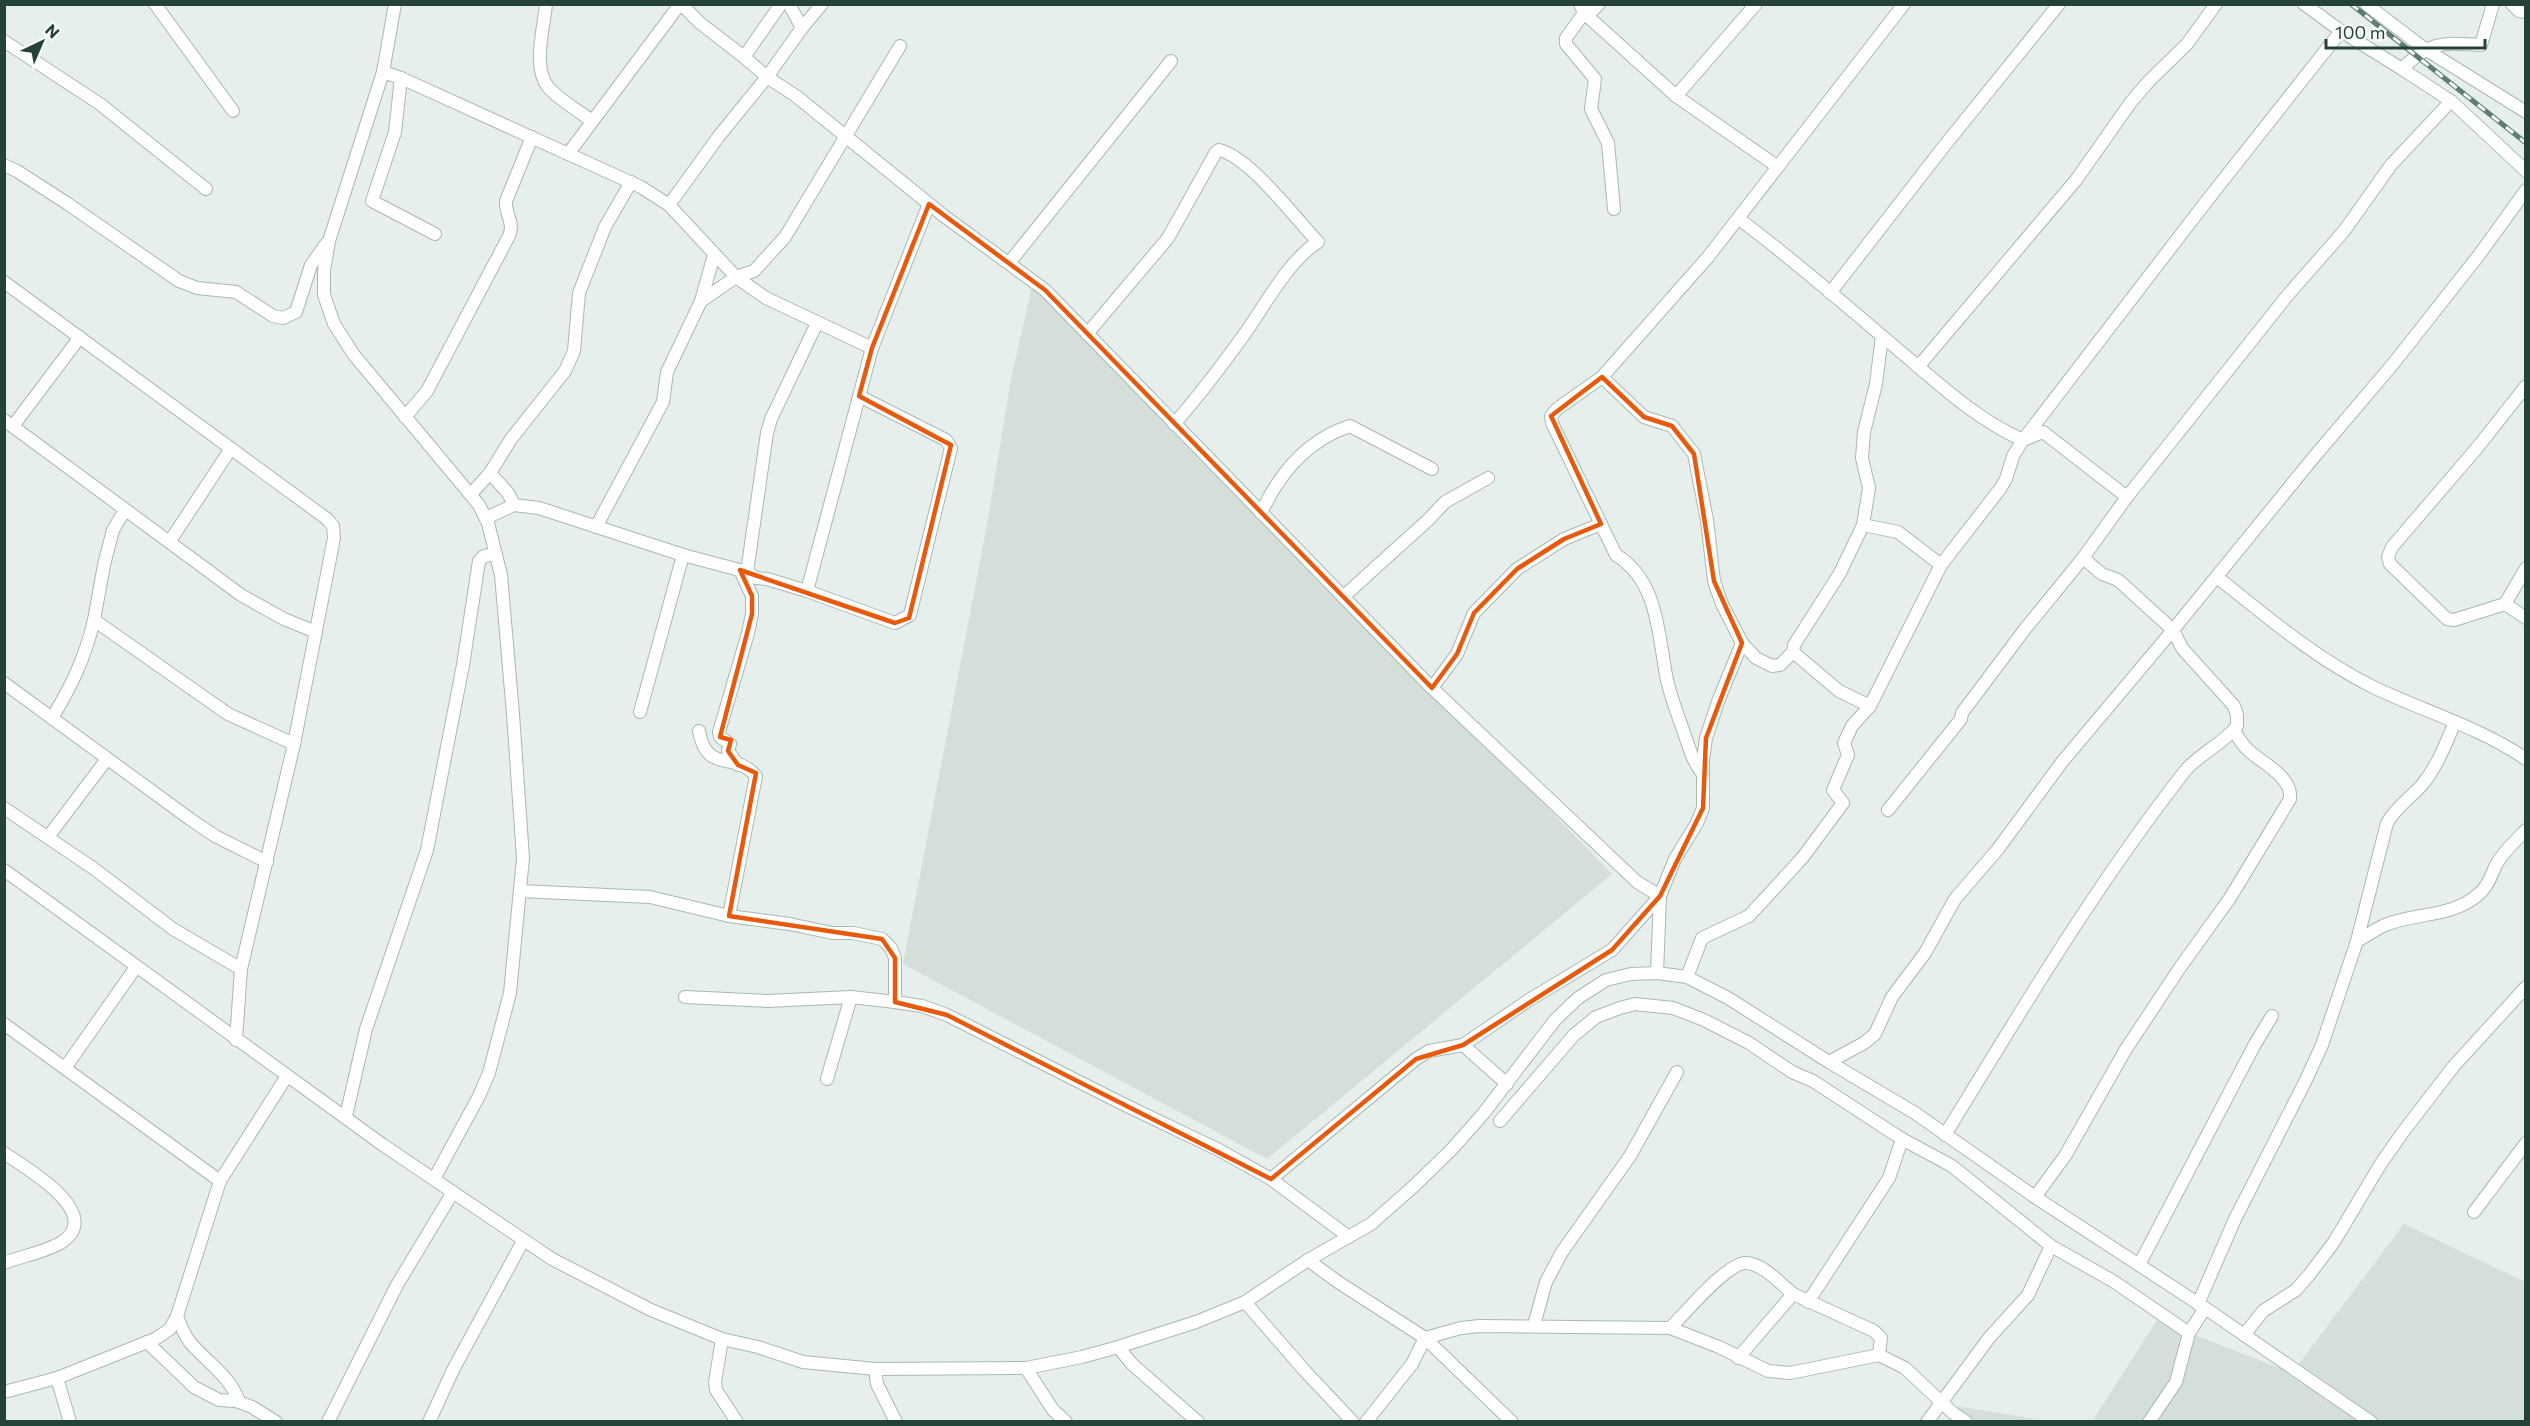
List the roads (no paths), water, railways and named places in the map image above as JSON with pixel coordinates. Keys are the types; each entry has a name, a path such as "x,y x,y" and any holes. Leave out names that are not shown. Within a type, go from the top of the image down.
{"street":[{"path":"155,4 233,111"},
{"path":"396,4 383,72 329,241 324,270 324,295 334,324 354,355 471,494 486,518 501,575 523,858 510,993 489,1073 434,1179"},
{"path":"546,4 541,71 546,84 557,96 592,121"},
{"path":"568,154 681,4 700,23 767,77 796,96 928,204 1045,290 1432,688 1637,882 1660,896"},
{"path":"744,57 780,4"},
{"path":"789,4 802,28"},
{"path":"669,205 719,136 822,4"},
{"path":"1599,4 1584,11 1566,38 1566,44 1596,79 1592,109 1608,143 1614,208"},
{"path":"1676,96 1756,4"},
{"path":"1704,774 1693,763 1669,688 1659,625 1653,604 1629,563 1616,555 1551,416 1557,409 1602,377 1708,257 1904,4"},
{"path":"1830,293 2059,4"},
{"path":"1918,367 2076,180 2148,81 2175,58 2216,4"},
{"path":"2304,4 2451,101 2526,171"},
{"path":"2366,4 2425,50 2526,112"},
{"path":"2402,69 2425,50 2443,43 2481,45 2493,4"},
{"path":"2512,4 2519,11 2526,12"},
{"path":"1584,11 1676,96 1778,167"},
{"path":"1687,977 1702,938 1749,916 1803,856 1843,803 1833,790 1848,755 1844,743 1851,726 1870,706 1941,565 2000,489 2006,479 2013,456 2023,440 2209,198 2342,31"},
{"path":"4,41 100,104 206,189"},
{"path":"701,301 736,277 761,266 785,237 900,46"},
{"path":"1009,263 1172,61"},
{"path":"383,72 401,78 631,182 669,205 736,277 766,298 872,348"},
{"path":"401,78 395,132 372,201 435,234"},
{"path":"1888,810 1961,719 1962,712 2083,558 2127,497 2238,361 2287,296 2344,231 2391,165 2451,101"},
{"path":"405,417 427,391 509,237 512,223 505,207 506,201 532,137"},
{"path":"1088,334 1168,238 1216,152 1219,150 1229,153 1263,179 1318,242 1310,247 1289,271 1199,396 1174,424"},
{"path":"4,165 17,171 96,223 179,281 197,288 236,292 273,316 283,318 296,312 302,285 310,265 329,241"},
{"path":"471,494 490,473 511,439 565,371 574,351 582,285 605,227 631,182"},
{"path":"1829,1062 1864,1043 1875,1034 1892,997 1925,953 1955,899 1998,849 2062,762 2393,364 2479,255 2526,190"},
{"path":"807,591 872,348 928,204"},
{"path":"1739,219 1784,253 1918,367 1984,418 2023,440"},
{"path":"596,527 663,402 668,372 701,301 714,255"},
{"path":"4,282 327,519 333,526 334,538 294,744 241,969 236,1040"},
{"path":"738,765 728,750 730,744 720,737 719,732 752,614 752,596 743,571 767,433 818,323"},
{"path":"1602,377 1649,420 1672,426 1694,454 1706,512 1714,581 1722,603 1742,643 1756,658 1772,666 1780,665 1792,652 1794,645 1840,573 1863,525 1869,488 1862,458 1864,432 1876,384 1882,336"},
{"path":"80,337 9,423 125,510 170,540 241,595 284,619 316,632"},
{"path":"2526,386 2477,448 2392,547 2388,557 2390,564 2447,619 2454,620 2505,604 2526,568"},
{"path":"486,518 514,505 539,508 683,555 743,571 756,578 807,591 895,623 910,615 951,448 946,440 859,396"},
{"path":"1261,513 1272,489 1292,464 1329,434 1350,426 1432,469"},
{"path":"2023,440 2044,432 2127,497"},
{"path":"170,540 230,450"},
{"path":"490,473 508,493 514,505"},
{"path":"1343,597 1445,502 1488,478"},
{"path":"52,718 76,677 88,645 113,530 125,510"},
{"path":"1432,688 1456,654 1473,613 1517,569 1564,539 1601,524"},
{"path":"1863,525 1898,532 1941,565"},
{"path":"346,1116 366,1029 427,850 463,665 479,561 484,556 496,554"},
{"path":"640,711 683,555"},
{"path":"1946,1136 2037,983 2120,858 2190,765 2237,726 2234,706 2182,648 2173,630 2118,580 2102,574 2083,558"},
{"path":"2217,577 2283,629 2338,668 2374,687 2455,722 2526,759"},
{"path":"2505,604 2526,618"},
{"path":"94,620 228,714 294,744"},
{"path":"1271,1179 1416,1059 1429,1051 1464,1045 1529,1000 1612,950 1660,896 1675,859 1697,824 1703,808 1702,760 1712,718 1742,643"},
{"path":"1792,652 1839,691 1870,706"},
{"path":"4,683 215,836 267,862"},
{"path":"2149,1422 2176,1382 2189,1333 2202,1306 2235,1219 2313,1064 2357,940 2387,823 2394,811 2424,783 2455,722"},
{"path":"2035,1197 2065,1156 2126,1049 2230,898 2290,799 2291,792 2288,786 2276,772 2248,750 2234,730"},
{"path":"699,731 705,752 713,758 751,770 756,776 729,916"},
{"path":"48,837 107,759"},
{"path":"4,808 48,837 173,929 241,969"},
{"path":"2357,940 2386,925 2445,913 2469,901 2481,893 2490,882 2496,865 2504,853 2526,830"},
{"path":"4,870 236,1040 523,1241 631,1302 722,1339 758,1347 803,1362 875,1369 1026,1368 1082,1358 1196,1322 1245,1302 1308,1260 1371,1224 1422,1179 1453,1148 1507,1084 1555,1020 1578,998 1606,980 1631,974 1657,973 1687,977 1728,998 1915,1113 2035,1197 2202,1306 2371,1422"},
{"path":"520,891 650,897 729,916 882,939 891,948 895,958 895,1002"},
{"path":"1657,973 1660,896"},
{"path":"65,1068 136,967"},
{"path":"2244,1335 2263,1311 2296,1290 2309,1275 2334,1242 2380,1165 2403,1132 2453,1067 2526,987"},
{"path":"685,997 767,1000 851,997 922,1006 947,1015 1219,1150 1271,1179 1349,1237"},
{"path":"828,1079 851,997"},
{"path":"1500,1121 1583,1026 1596,1017 1635,1004 1673,1008 1731,1033 1792,1072 1813,1081 1902,1139 1952,1166 2051,1246 2113,1281 2189,1333"},
{"path":"2139,1265 2255,1044 2272,1016"},
{"path":"4,1024 220,1181"},
{"path":"1464,1045 1507,1084"},
{"path":"1534,1325 1546,1282 1562,1252 1630,1156 1677,1072"},
{"path":"4,1392 57,1378 147,1342 170,1329 177,1316 220,1181 287,1076"},
{"path":"1808,1302 1889,1178 1902,1139"},
{"path":"2474,1212 2526,1143"},
{"path":"4,1153 54,1190 68,1203 75,1218 73,1232 61,1243 4,1263"},
{"path":"328,1422 397,1285 453,1192"},
{"path":"429,1422 464,1349 523,1241"},
{"path":"1927,1422 1989,1338 2028,1294 2051,1246"},
{"path":"1308,1260 1425,1338 1512,1422"},
{"path":"1670,1329 1726,1272 1740,1263 1750,1262 1764,1270 1793,1294 1874,1331 1881,1338 1879,1355"},
{"path":"1738,1358 1793,1294"},
{"path":"1245,1302 1353,1422"},
{"path":"177,1316 188,1340 222,1374 235,1390 239,1402"},
{"path":"1366,1422 1412,1364 1425,1338 1470,1327 1534,1325 1670,1329 1719,1347 1768,1371 1790,1373 1879,1355 1905,1368 1966,1422"},
{"path":"722,1339 715,1382 716,1389 737,1422"},
{"path":"147,1342 194,1387 219,1400 239,1402 268,1415 276,1422"},
{"path":"1118,1347 1132,1364 1198,1422"},
{"path":"1026,1368 1053,1410 1066,1422"},
{"path":"875,1369 877,1384 896,1422"},
{"path":"57,1378 70,1422"}],"railway":[{"path":"2351,4 2526,143"}]}
